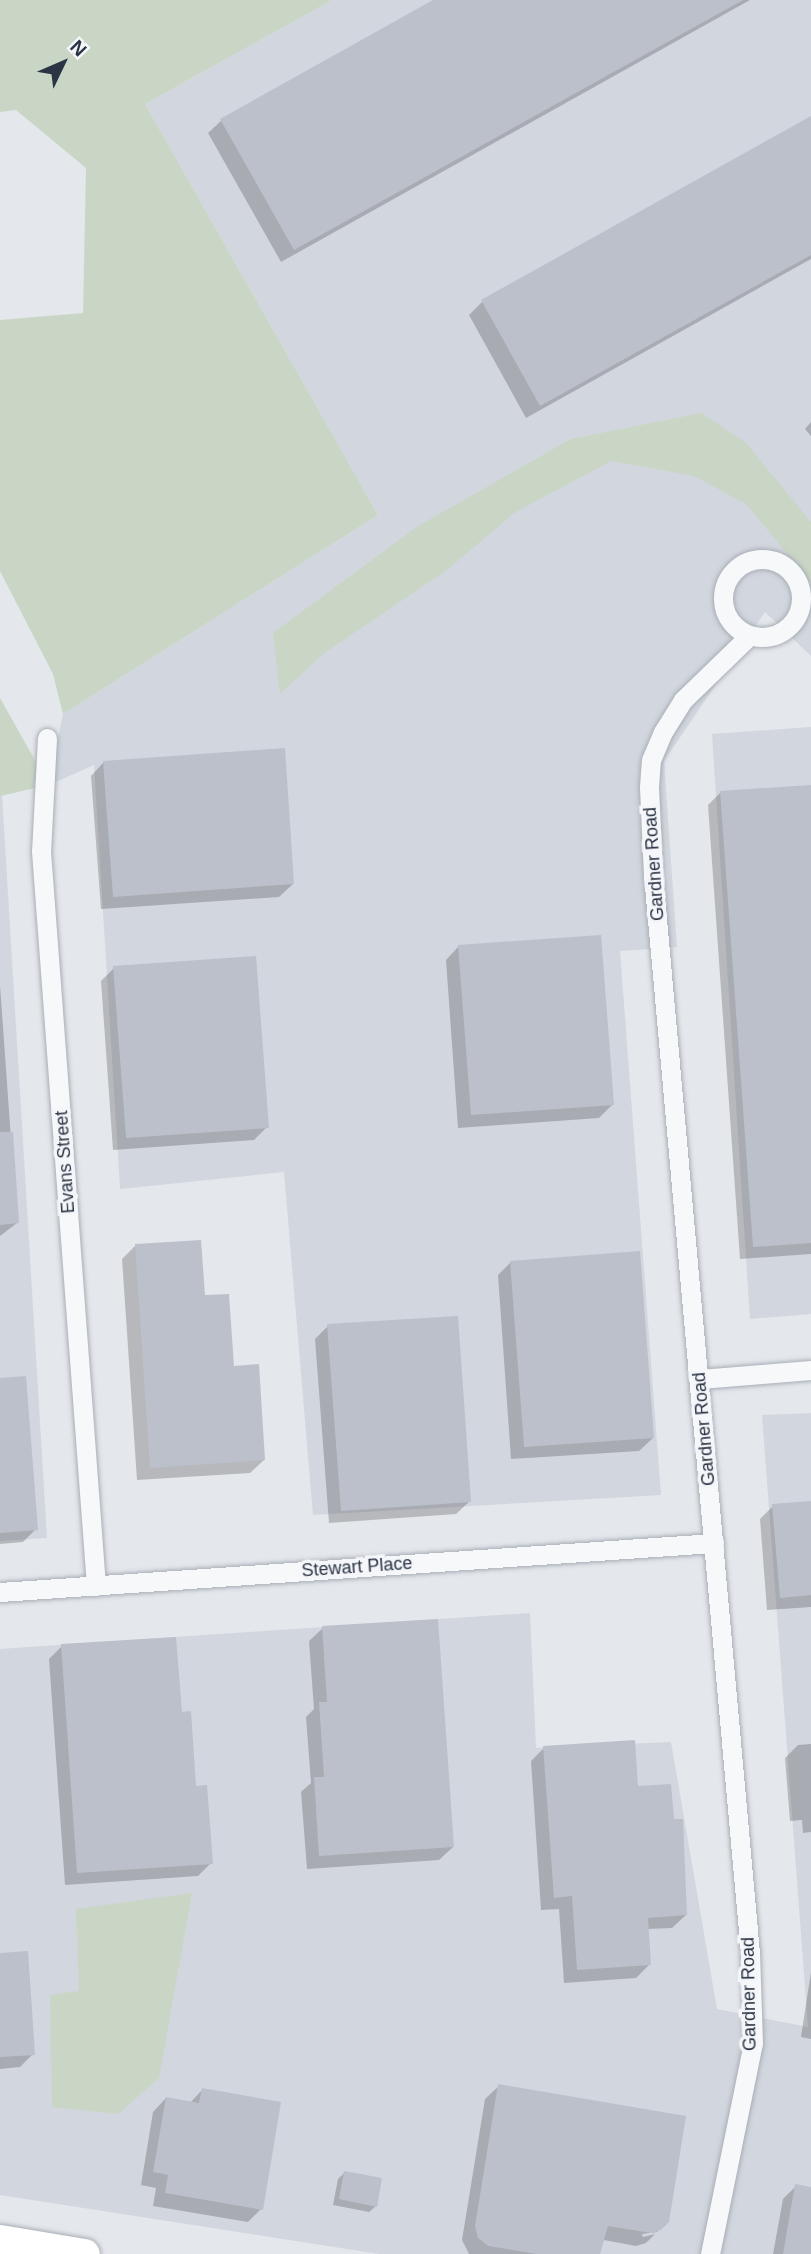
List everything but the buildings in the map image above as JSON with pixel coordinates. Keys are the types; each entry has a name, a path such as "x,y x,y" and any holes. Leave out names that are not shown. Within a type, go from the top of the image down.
{"highway":[{"path":"0,2240 85,2254"}],"street":[{"path":"751,561 777,562 791,571 798,581 801,605 797,617 789,627 776,635 749,636 731,623 725,612 722,600 725,584 732,573 751,561"},
{"name":"Gardner Road","path":"710,2254 753,2043 750,1953 653,876 649,788 651,760 663,732 683,700 749,636"},
{"name":"Evans Street","path":"47,738 41,851 96,1586"},
{"path":"700,1378 811,1370"},
{"name":"Stewart Place","path":"0,1592 714,1543"}],"shaded area":[{"path":"332,0 811,0 811,656 765,612 664,761 677,947 620,951 661,1495 313,1515 284,1172 120,1189 94,765 49,785 63,714 378,515 145,104"},
{"path":"811,727 811,1314 750,1319 712,734"},
{"path":"2,795 47,1538 0,1541 0,796"},
{"path":"811,1413 811,2254 379,2254 0,2195 0,1649 530,1613 536,1748 671,1742 717,2009 808,2027 762,1415"}],"green space":[{"path":"0,0 332,0 145,104 378,515 63,714 53,674 0,571 0,320 83,313 86,168 16,110 0,112"},
{"path":"701,413 746,443 811,522 811,582 746,504 694,476 611,461 514,513 447,570 323,654 280,694 273,633 418,526 571,439"},
{"path":"0,698 49,785 0,796"},
{"path":"192,1893 159,2078 118,2114 52,2107 50,1995 79,1991 76,1909"}]}
